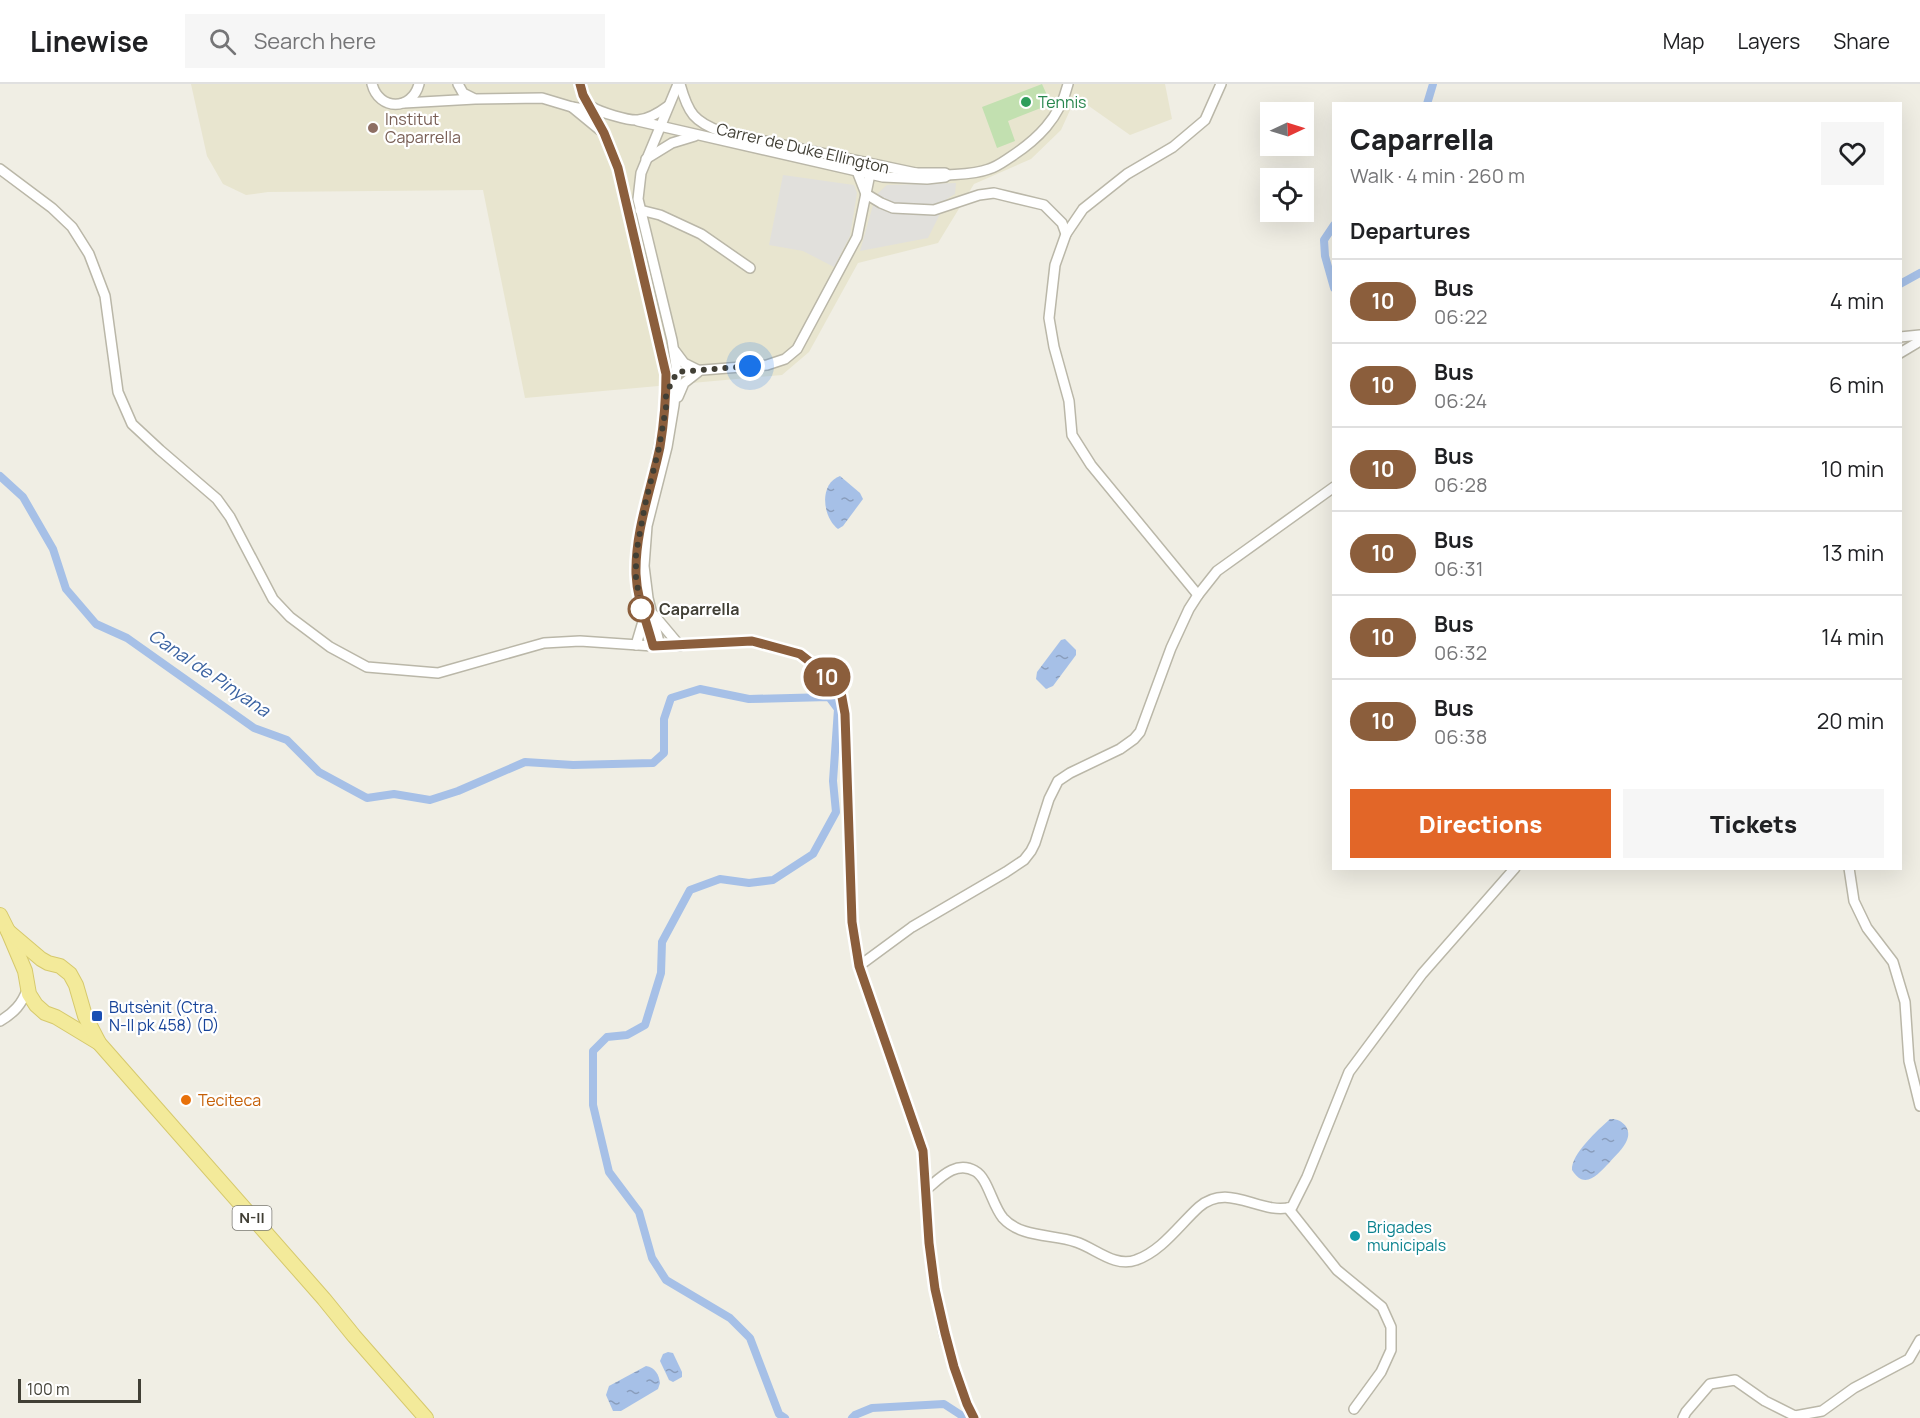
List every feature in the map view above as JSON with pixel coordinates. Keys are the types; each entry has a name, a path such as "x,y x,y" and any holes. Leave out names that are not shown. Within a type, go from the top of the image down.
{"main road":[{"name":"N-II","path":"0,915 32,999 41,1010 99,1043"},
{"name":"N-II","path":"8,931 33,953 48,963 60,966 70,974 76,985 85,1016 99,1043 426,1418"},
{"path":"27,983 29,972 34,967 48,963"},
{"path":"56,1017 72,1012 77,1006 79,997"},
{"path":"404,1394 414,1418"}],"street":[{"path":"372,84 380,99 396,104 542,98 572,107 604,133"},
{"path":"404,103 416,94 419,84"},
{"path":"458,84 463,93 475,99"},
{"path":"580,84 618,168 666,374 666,407 636,554 636,577 640,606 680,645"},
{"path":"657,646 648,616 644,566 647,526 667,447 677,372 640,210 639,186 646,159 679,84"},
{"name":"Carrer de Duke Ellington","path":"679,84 691,113 705,125 722,132 916,172"},
{"name":"Carrer de Duke Ellington","path":"572,107 592,108 638,121 883,177 927,179 973,174 990,169 1030,144 1052,121 1068,84"},
{"path":"1198,596 1091,465 1072,435 1069,400 1054,347 1049,318 1054,265 1066,234 1083,209 1127,174 1173,147 1205,120 1221,84"},
{"path":"638,121 658,113 670,104"},
{"name":"Carrer de Duke Ellington","path":"646,159 672,143 699,135"},
{"path":"677,372 767,365 785,359 797,349 857,237 870,174 866,162"},
{"path":"0,169 52,208 72,227 89,254 105,296 118,392 132,424 217,499 230,517 273,600 290,617 330,647 367,667 438,673 544,643 580,641 657,646 752,641 800,654 818,668 841,692 845,714 852,922 859,966 921,1145 925,1161 929,1243 935,1289 954,1367 974,1418"},
{"name":"Carrer de Duke Ellington","path":"870,174 876,170 898,174 916,172 948,175"},
{"path":"857,171 866,194 893,208 927,211 979,195 994,193 1044,205 1062,223 1066,234"},
{"path":"866,194 883,177"},
{"path":"640,210 654,213 701,234 750,268"},
{"path":"1902,337 1920,336"},
{"path":"1902,352 1920,341"},
{"path":"673,348 684,363 700,370"},
{"path":"661,350 677,372"},
{"path":"674,405 684,383 700,370"},
{"path":"666,394 677,372"},
{"path":"859,966 912,927 1024,860 1035,843 1049,799 1058,781 1120,749 1140,732 1171,648 1189,609 1217,571 1332,488"},
{"path":"636,645 648,616"},
{"path":"927,1189 952,1170 962,1168 976,1171 1003,1217 1016,1228 1079,1243 1123,1262 1137,1260 1152,1252 1199,1206 1214,1197 1227,1196 1280,1210 1292,1207 1307,1178 1349,1072 1422,974 1513,870"},
{"path":"1849,870 1854,901 1867,928 1893,962 1905,1002 1909,1061 1920,1106"},
{"path":"12,1014 20,1006 27,983"},
{"path":"0,1021 26,1010 41,1010"},
{"path":"1288,1208 1337,1270 1382,1307 1391,1327 1391,1350 1384,1365 1354,1409"},
{"path":"1683,1418 1710,1384 1735,1380 1765,1401 1795,1416 1822,1411 1854,1388 1909,1359 1920,1340"}],"shaded area":[{"path":"191,84 1165,84 1172,119 1130,135 1076,97 1061,130 1031,159 974,184 938,243 858,263 809,352 782,375 525,398 483,190 268,192 246,195 223,184 207,156"},
{"path":"783,175 854,185 857,193 850,236 834,267 803,251 769,245"},
{"path":"956,183 955,194 934,207 902,207 875,196 887,185"},
{"path":"873,205 894,213 940,214 928,238 860,251"}],"green space":[{"path":"1042,84 1051,104 1008,121 1015,141 997,148 982,107"}],"water":[{"path":"840,476 860,493 863,499 843,526 838,529 829,517 825,501 828,486"},
{"path":"1065,639 1076,650 1076,655 1053,686 1046,689 1036,679 1037,672 1061,640"},
{"path":"1610,1119 1622,1122 1627,1128 1626,1143 1596,1176 1587,1180 1582,1179 1572,1170 1576,1157 1586,1143"},
{"path":"673,1353 682,1372 682,1377 673,1382 669,1380 660,1361 663,1354"},
{"path":"646,1366 658,1374 660,1383 658,1389 621,1411 613,1411 606,1395 609,1386"}],"waterway":[{"name":"Canal de Pinyana","path":"1428,102 1433,84"},
{"name":"Canal de Pinyana","path":"1332,228 1324,240 1325,256 1332,281"},
{"name":"Canal de Pinyana","path":"1902,283 1920,273"},
{"name":"Canal de Pinyana","path":"0,476 23,497 53,549 66,589 96,624 127,638 254,728 287,740 319,772 367,798 394,794 430,800 458,791 525,762 573,765 653,763 664,753 664,719 671,698 700,689 749,699 829,697 838,709 833,781 836,812 813,854 773,880 749,883 720,879 690,890 662,942 661,973 645,1025 627,1035 607,1037 593,1051 593,1105 609,1172 639,1212 652,1258 666,1280 730,1318 750,1338 779,1414 785,1418"},
{"name":"Canal de Pinyana","path":"852,1418 872,1408 944,1404 962,1418"}],"bus line":[{"name":"10","path":"580,84 583,95 604,133 618,168 666,374 666,407 636,554 640,606 653,646 752,641 774,646 800,654 818,668 841,692 845,714 852,922 859,966 923,1151 929,1243 935,1289 954,1367 974,1418"}],"place":[{"name":"Tennis","path":"1026,102"},
{"name":"Institut Caparrella","path":"373,128"},
{"name":"Caparrella","path":"641,609"},
{"name":"Butsènit (Ctra. N-II pk 458) (D)","path":"97,1016"},
{"name":"Teciteca","path":"186,1100"},
{"name":"Brigades municipals","path":"1355,1236"}],"route":[{"path":"641,609 636,577 636,554 659,448 666,394 677,372 750,366"}]}
